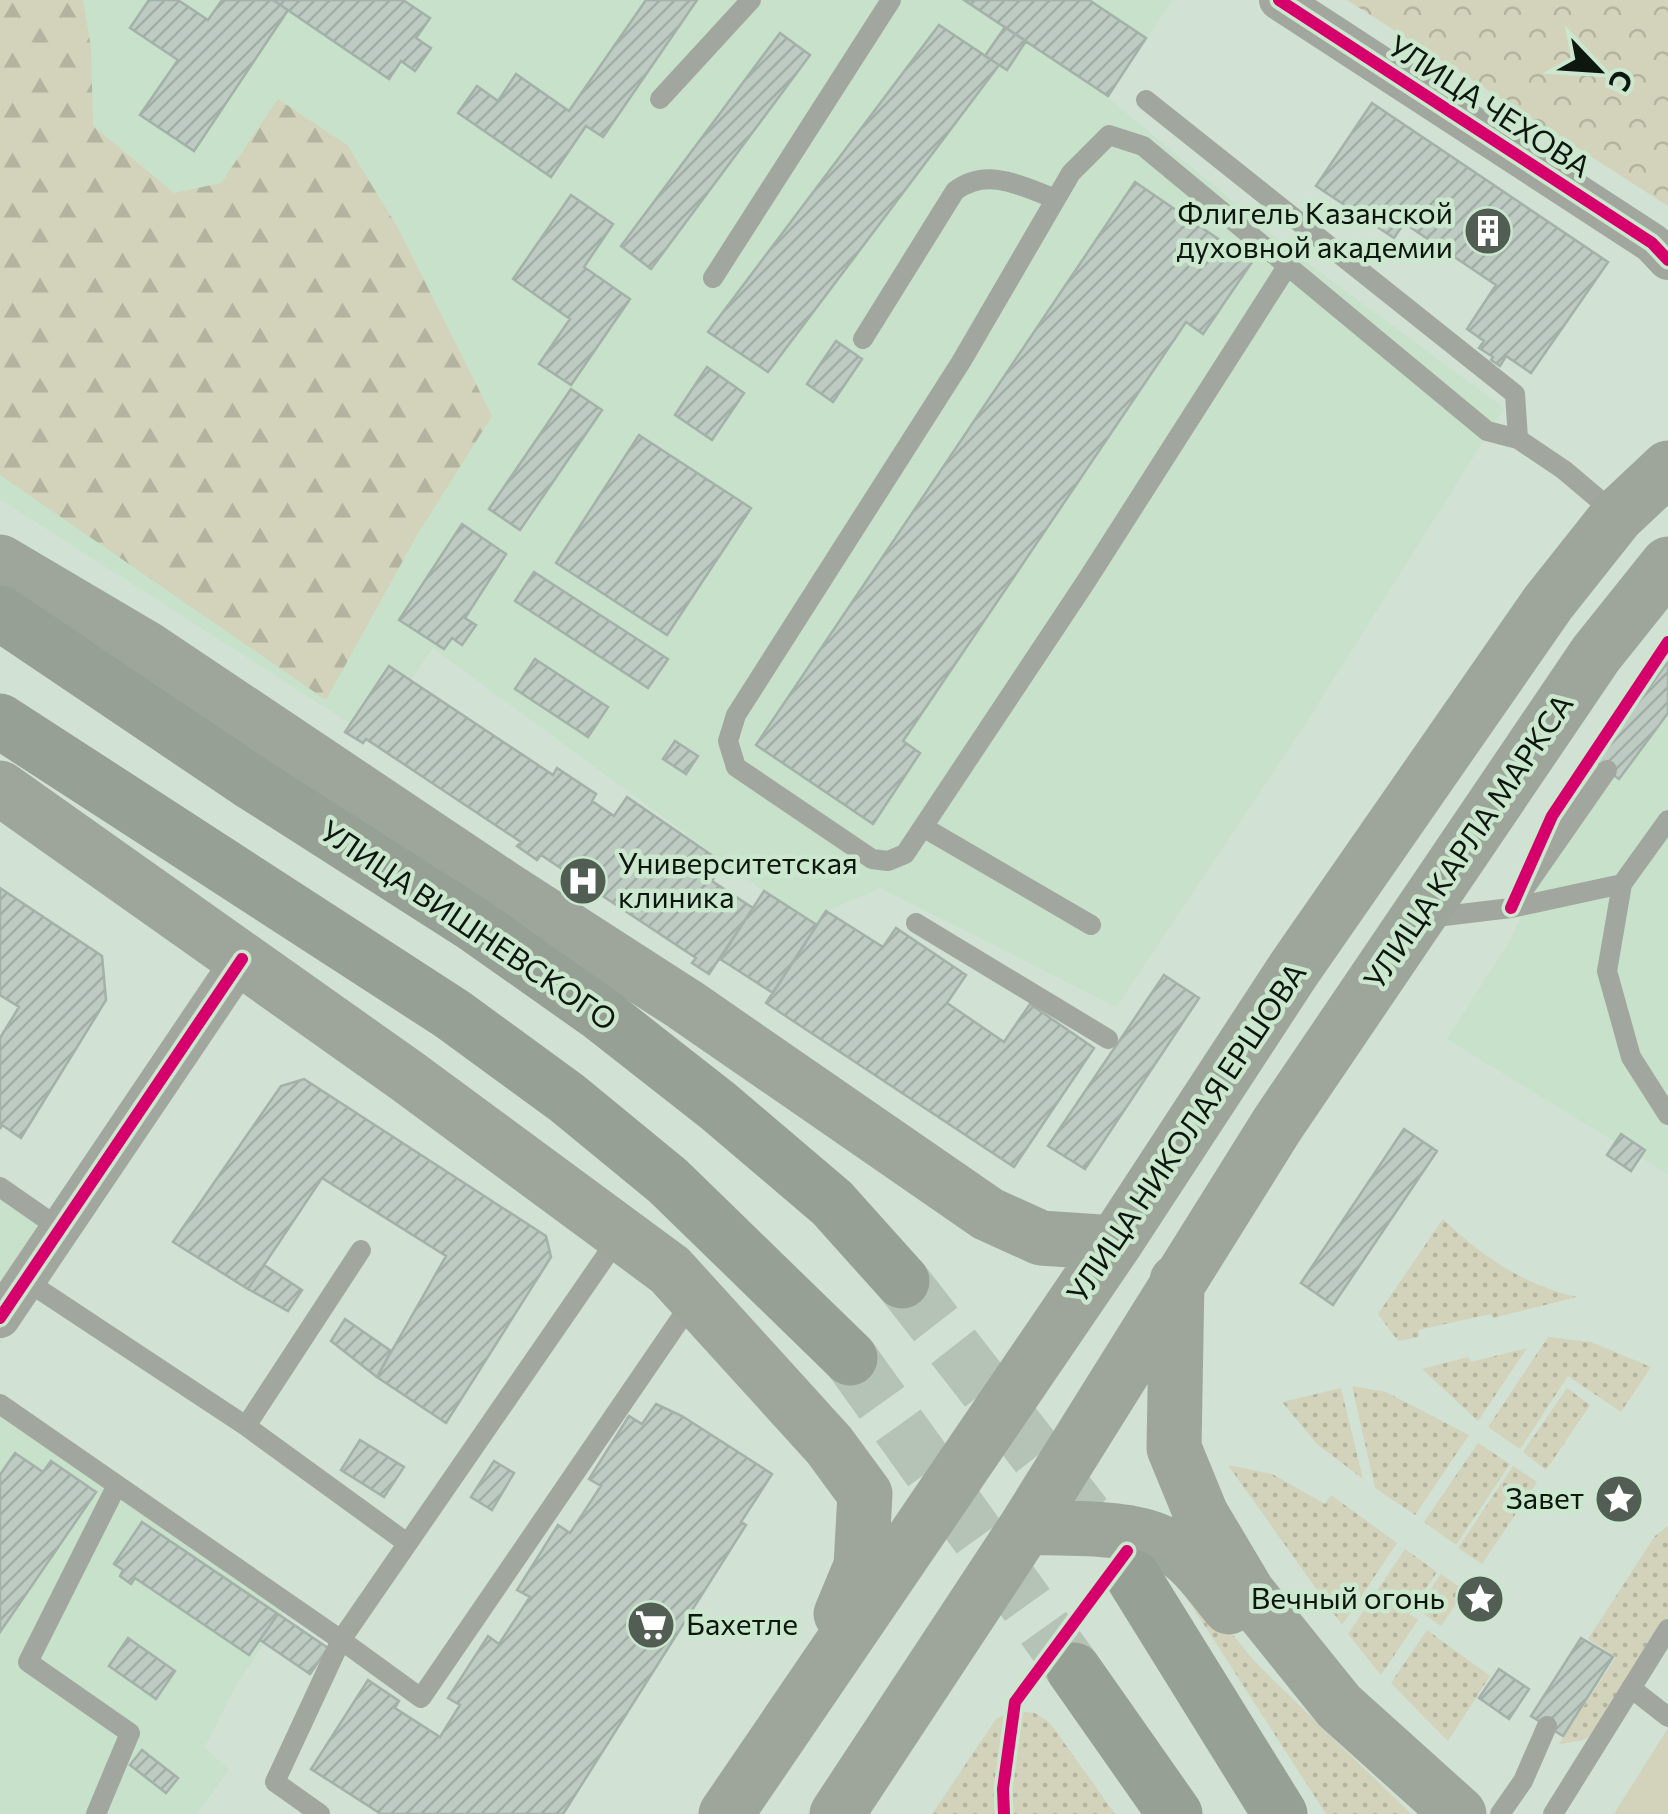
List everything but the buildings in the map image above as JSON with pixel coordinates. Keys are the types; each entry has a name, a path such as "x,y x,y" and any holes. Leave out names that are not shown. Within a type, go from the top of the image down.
{"main road":[{"name":"УЛИЦА НИКОЛАЯ ЕРШОВА","path":"726,1814 1382,842 1548,603 1618,516 1668,468"},
{"path":"0,562 150,650 684,1004 988,1214 1041,1238 1114,1243"},
{"name":"УЛИЦА КАРЛА МАРКСА","path":"1177,1282 1277,1125 1596,654 1668,564"},
{"name":"УЛИЦА ВИШНЕВСКОГО","path":"0,613 249,781 473,924 602,1015 832,1203 902,1280"},
{"path":"0,721 452,1014 568,1098 668,1181 850,1358"},
{"path":"0,788 622,1232 670,1270 830,1445 866,1494 861,1566 811,1688"},
{"path":"837,1814 1026,1527 1177,1282"},
{"path":"1177,1282 1174,1448 1201,1514 1248,1593 1339,1706 1459,1814"},
{"path":"1026,1527 1129,1532 1162,1542 1188,1559 1324,1720 1428,1814"},
{"path":"1133,1577 1280,1814"},
{"path":"1074,1670 1175,1814"}],"street":[{"name":"УЛИЦА ЧЕХОВА","path":"1278,0 1652,244 1668,260"},
{"path":"10,1294 60,1228 242,960"}],"lane":[{"path":"660,98 751,0"},
{"path":"713,278 891,0"},
{"path":"1146,100 1514,394 1518,439"},
{"path":"1288,264 1087,580 905,854 888,861 872,859 736,767 728,741 729,728 961,362 1071,173 1110,135 1143,146 1288,264 1487,430 1518,439 1564,470 1618,516"},
{"path":"863,339 955,191 979,179 1002,179 1056,199"},
{"path":"1511,908 1606,770"},
{"path":"1668,820 1622,884 1607,971 1631,1057 1668,1115"},
{"path":"923,827 1091,925"},
{"path":"1416,919 1511,908 1622,884"},
{"path":"916,923 1108,1039"},
{"path":"0,1187 60,1228"},
{"path":"320,1814 274,1782 340,1640 622,1232"},
{"path":"246,1426 361,1250"},
{"path":"10,1294 246,1426 407,1543"},
{"path":"0,1404 420,1698 694,1299"},
{"path":"96,1814 130,1733 28,1662 117,1485"},
{"path":"1553,1814 1668,1629"},
{"path":"1630,1688 1668,1717"},
{"path":"1500,1814 1523,1782 1547,1726"}],"shaded area":[{"path":"0,0 1172,0 1108,98 1302,259 1504,408 1307,721 1116,1007 880,888 827,911 817,925 764,891 433,648 370,736 0,499"},
{"path":"1668,650 1668,1174 1447,1039 1510,941 1566,812"},
{"path":"0,1200 65,1243 0,1344"},
{"path":"0,1416 288,1606 234,1689 204,1748 229,1769 197,1814 0,1814"}],"green space":[{"path":"0,0 83,0 91,47 93,126 174,193 221,183 278,99 347,145 398,228 492,416 417,535 326,700 0,475"},
{"path":"1347,0 1668,0 1668,206"},
{"path":"1443,1219 1504,1267 1539,1285 1577,1297 1493,1318 1491,1314 1418,1330 1419,1337 1398,1341 1378,1314"},
{"path":"1548,1337 1591,1342 1651,1367 1621,1412 1568,1376 1520,1449 1488,1427"},
{"path":"1527,1348 1478,1421 1422,1369 1468,1357 1471,1362"},
{"path":"1352,1386 1386,1392 1469,1435 1415,1515 1375,1488"},
{"path":"1341,1388 1363,1479 1317,1444 1282,1402"},
{"path":"1567,1388 1590,1405 1546,1470 1523,1452"},
{"path":"1478,1443 1510,1464 1456,1545 1424,1522"},
{"path":"1228,1465 1272,1474 1325,1504 1331,1495 1397,1543 1342,1625"},
{"path":"1513,1466 1537,1482 1482,1564 1458,1548"},
{"path":"1668,1526 1668,1617 1594,1733 1584,1740 1559,1744 1616,1657 1588,1639 1655,1536"},
{"path":"1405,1549 1437,1572 1409,1614 1418,1620 1381,1675 1348,1634"},
{"path":"1157,1552 1183,1574 1256,1663 1411,1814 1326,1814"},
{"path":"1441,1574 1465,1591 1441,1626 1417,1609"},
{"path":"1427,1630 1490,1676 1448,1741 1391,1683"},
{"path":"1014,1711 1035,1713 1050,1723 1115,1814 932,1814 996,1719"},
{"path":"1668,1728 1668,1814 1614,1814"}],"tunnel":[{"path":"902,1281 1085,1516"},
{"path":"850,1358 1074,1670"}],"cycle path":[{"path":"1279,0 1652,243 1668,260"},
{"path":"1511,908 1552,816 1668,642"},
{"path":"0,1318 242,959"},
{"path":"1004,1814 1003,1789 1015,1702 1127,1551"}],"place":[{"name":"Флигель Казанской духовной академии","path":"1488,231"},
{"name":"Университетская клиника","path":"583,881"},
{"name":"Завет","path":"1619,1499"},
{"name":"Вечный огонь","path":"1480,1599"},
{"name":"Бахетле","path":"651,1625"}]}
